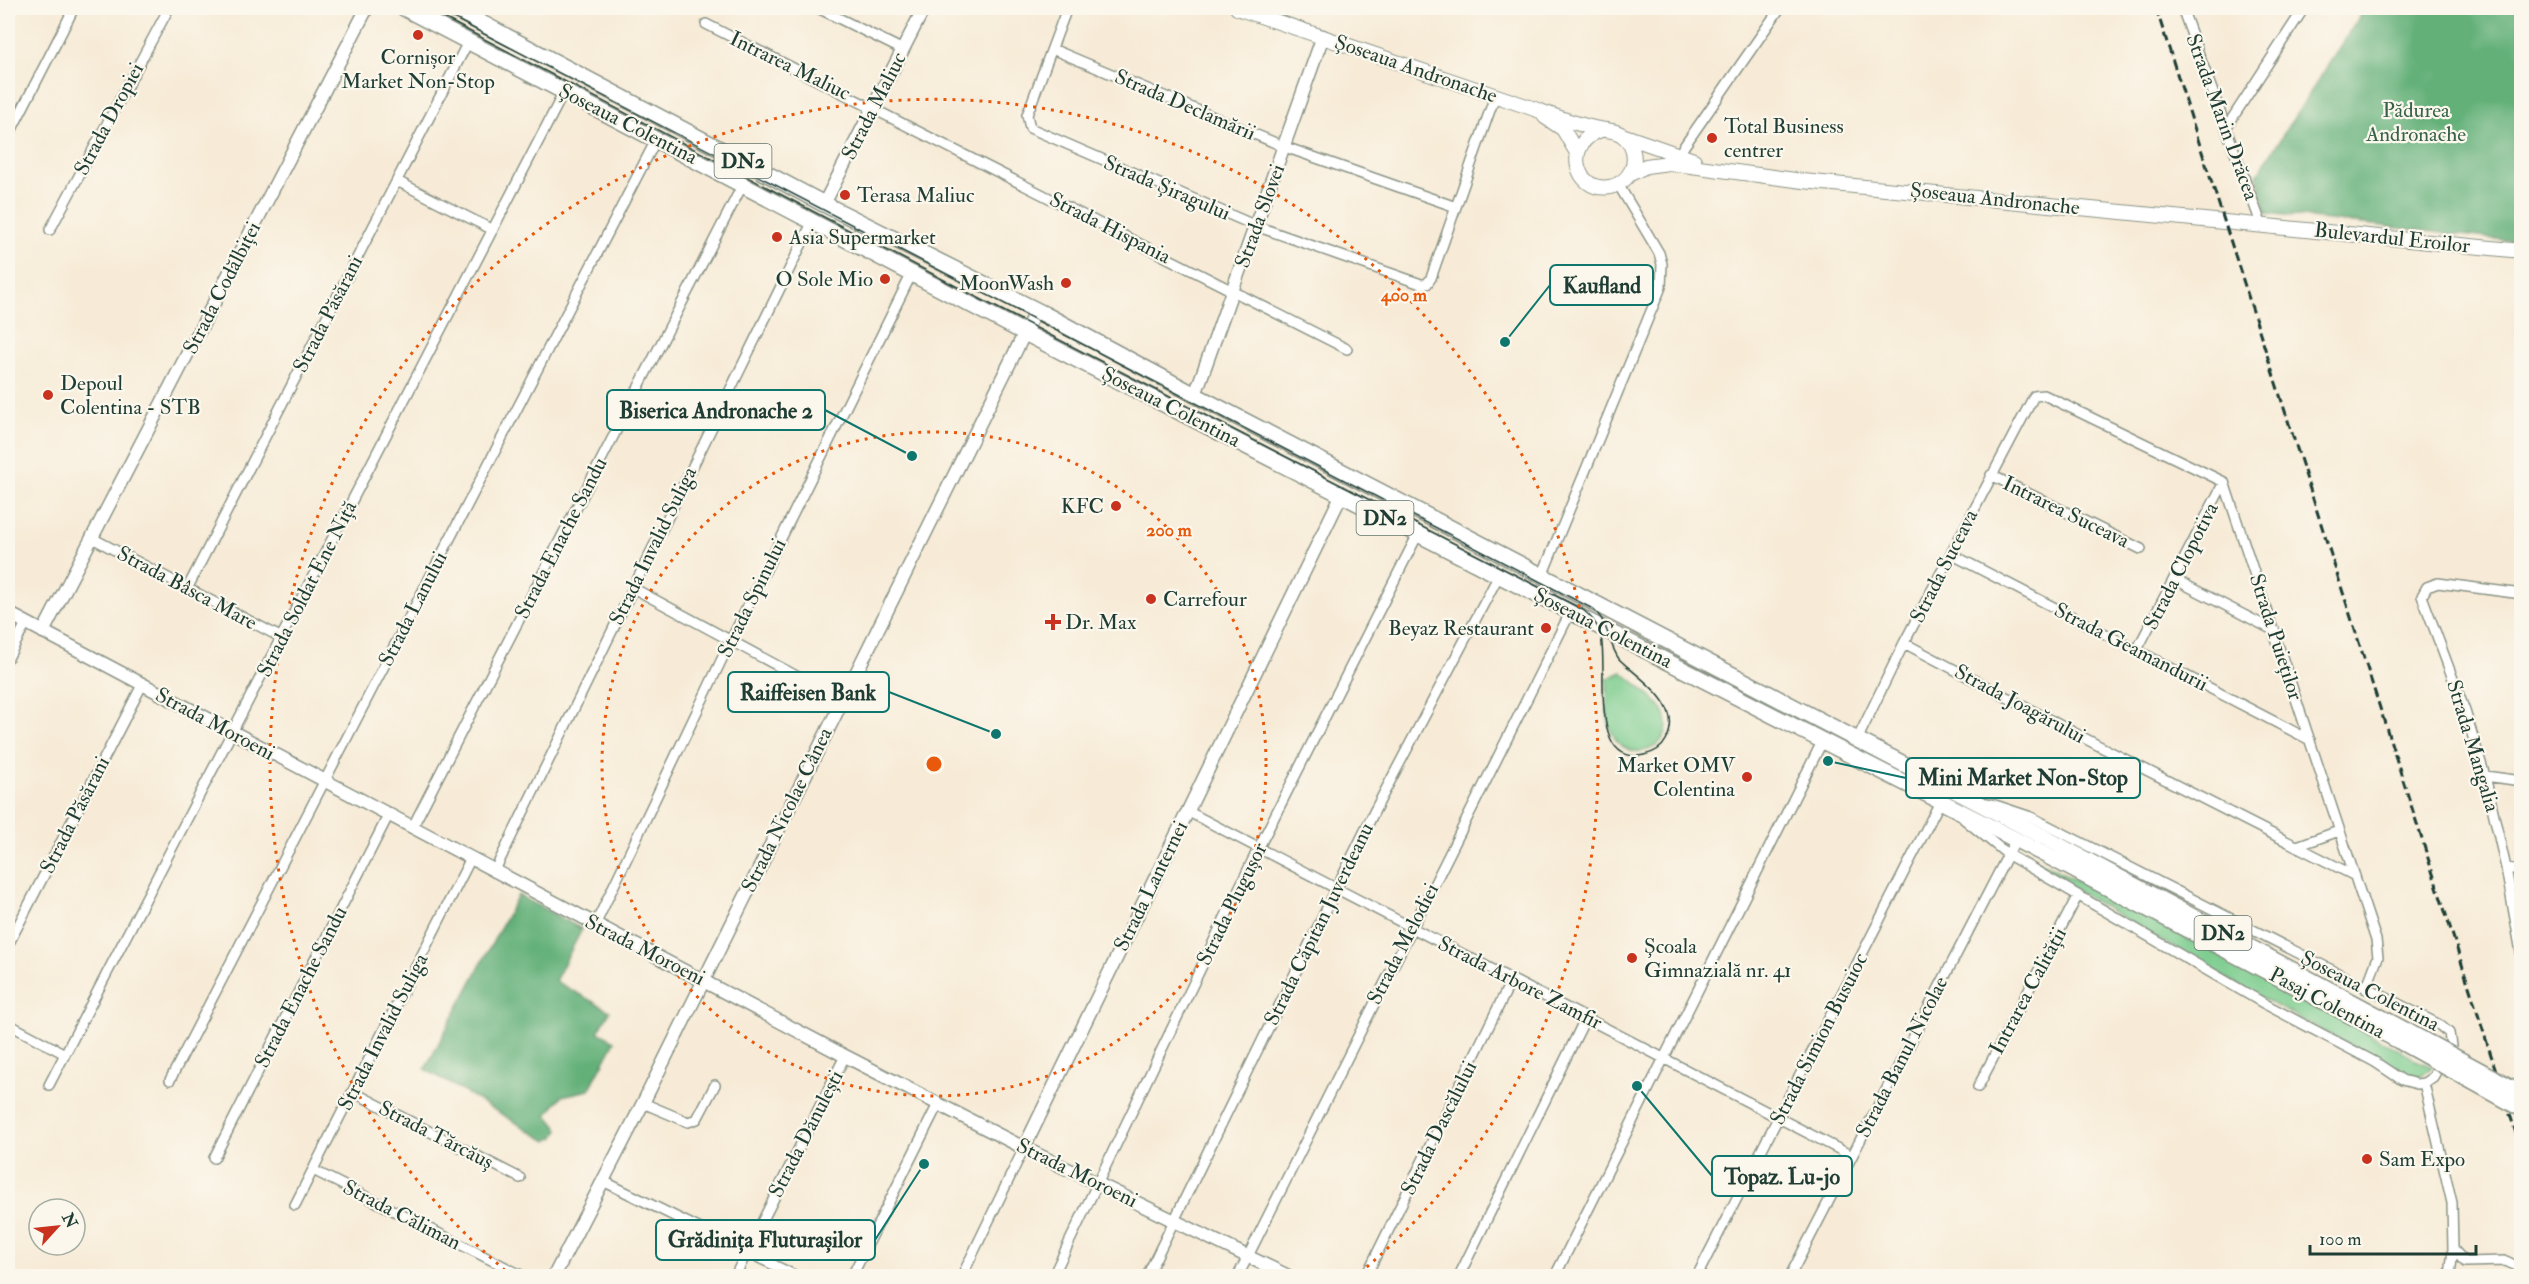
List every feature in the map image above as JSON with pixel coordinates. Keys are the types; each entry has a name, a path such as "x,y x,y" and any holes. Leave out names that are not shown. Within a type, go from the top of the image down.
{"main road":[{"name":"Șoseaua Colentina","path":"404,8 657,138 1025,333 1570,613 2016,839 2039,843"},
{"name":"Șoseaua Colentina","path":"453,8 824,204 1036,310 1956,791 2039,843"},
{"name":"Șoseaua Andronache","path":"1237,8 1601,130"},
{"name":"Șoseaua Andronache","path":"1528,107 1563,129 1576,153"},
{"path":"1601,130 1622,134 1628,141 1634,157 1630,174 1618,184 1600,187 1584,178 1579,171 1576,153 1585,137 1601,130"},
{"name":"Șoseaua Andronache","path":"1622,134 1678,155 1728,170"},
{"name":"Șoseaua Andronache","path":"1630,174 1646,165 1659,163 1803,181 2262,226"},
{"name":"Bulevardul Eroilor","path":"2262,226 2522,251"},
{"name":"Pasaj Colentina","path":"2039,843 2402,1035 2522,1093"},
{"name":"Pasaj Colentina","path":"2402,1035 2522,1109"}],"street":[{"path":"8,136 74,8"},
{"name":"Strada Dropiei","path":"50,230 169,8"},
{"name":"Strada Codălbiței","path":"43,632 367,8"},
{"path":"818,8 903,50"},
{"name":"Strada Maliuc","path":"824,204 924,8"},
{"path":"1052,49 1067,8"},
{"path":"1678,155 1780,8"},
{"name":"Strada Marin Drăcea","path":"2182,8 2262,226"},
{"path":"2226,129 2304,8"},
{"name":"Intrarea Maliuc","path":"706,24 874,108"},
{"name":"Strada Slovei","path":"1195,395 1323,36"},
{"name":"Strada Păsărani","path":"188,586 468,42"},
{"name":"Strada Șiragului","path":"1052,49 1027,115 1027,124 1033,130 1257,226 1424,285 1431,279 1495,96"},
{"name":"Strada Declamării","path":"1052,49 1284,147 1456,207"},
{"name":"Strada Soldat Ene Niță","path":"49,1085 564,92"},
{"name":"Strada Hispania","path":"874,108 1347,349"},
{"name":"Strada Lanului","path":"170,1080 657,138"},
{"path":"397,181 493,230"},
{"name":"Strada Enache Sandu","path":"412,828 743,184"},
{"path":"1542,576 1662,287 1663,275 1659,253 1618,184"},
{"name":"Strada Invalid Suliga","path":"494,872 813,221"},
{"name":"Strada Spinului","path":"595,925 731,640 912,273"},
{"name":"Strada Nicolae Cânea","path":"554,1276 643,1103 1036,310"},
{"name":"Strada Suceava","path":"1857,740 1904,643 2031,399 2037,395 2044,395 2224,482"},
{"name":"Intrarea Suceava","path":"1991,475 2141,549"},
{"name":"Strada Clopotiva","path":"2137,650 2224,482"},
{"name":"Strada Puieților","path":"2224,482 2378,949 2375,966 2366,989"},
{"name":"Strada Lanternei","path":"962,1276 1341,496"},
{"name":"Strada Plugușor","path":"1053,1276 1258,849 1418,534"},
{"name":"Strada Bâsca Mare","path":"92,538 188,586 282,638"},
{"name":"Strada Geamandurii","path":"1951,554 2310,740"},
{"name":"Strada Căpitan Juverdeanu","path":"1147,1276 1336,888 1498,575"},
{"path":"2174,579 2275,631"},
{"name":"Strada Mangalia","path":"2522,594 2438,583 2427,587 2422,596 2457,690 2485,777 2506,868 2522,958"},
{"path":"633,588 841,700"},
{"name":"Strada Moroeni","path":"8,613 470,860 704,980 845,1056 1024,1148 1288,1276"},
{"name":"Strada Melodiei","path":"1238,1276 1570,613"},
{"path":"8,658 26,623"},
{"name":"Strada Joagărului","path":"1904,643 2355,876"},
{"name":"Strada Păsărani","path":"8,945 142,685"},
{"path":"1555,1276 1823,740"},
{"path":"2485,777 2522,781"},
{"name":"Șoseaua Colentina","path":"1941,800 2007,854 2403,1080 2417,1084 2424,1083 2433,1077 2451,1046 2449,1033 2438,1024 2031,817 1956,791"},
{"name":"Strada Simion Busuioc","path":"1697,1276 1941,800"},
{"name":"Strada Arbore Zamfir","path":"1187,811 1852,1156"},
{"name":"Strada Enache Sandu","path":"214,1158 388,816"},
{"path":"2297,846 2339,831"},
{"name":"Strada Banul Nicolae","path":"1790,1276 2016,839"},
{"name":"Strada Invalid Suliga","path":"295,1205 470,860"},
{"path":"2506,868 2522,870"},
{"name":"Intrarea Calității","path":"1978,1087 2078,895"},
{"name":"Strada Dascălului","path":"1366,1276 1512,979"},
{"path":"1459,1276 1586,1017"},
{"path":"8,1024 65,1054"},
{"name":"Strada Dănulești","path":"735,1276 845,1056"},
{"path":"2424,1083 2451,1198 2453,1249 2450,1276"},
{"path":"643,1103 693,1122 697,1119 715,1085"},
{"name":"Strada Tărcăuș","path":"353,1092 520,1178"},
{"path":"852,1276 938,1104"},
{"name":"Strada Căliman","path":"313,1170 523,1276"},
{"path":"603,1181 796,1276"},
{"path":"2453,1249 2465,1262 2506,1261 2522,1269"}],"green space":[{"name":"Pădurea Andronache","path":"2365,8 2521,8 2521,242 2267,213 2257,175"},
{"path":"1622,672 1656,701 1666,720 1666,732 1660,742 1651,748 1640,751 1629,750 1619,743 1611,730 1607,711 1607,679"},
{"path":"2018,850 2432,1067 2420,1076 2405,1075 2248,991 2015,855"},
{"path":"518,895 582,929 555,981 610,1011 598,1032 615,1041 589,1090 562,1096 547,1115 559,1129 555,1137 547,1141 425,1069"}],"tram line":[{"path":"425,8 990,304 1583,610 1600,632 1604,709 1607,729 1614,745 1626,754 1644,755 1657,750 1666,740 1670,727 1665,704 1648,684 1619,659 1605,625 1591,608 434,8"}],"railway":[{"path":"2156,8 2522,1152"}],"place":[{"name":"Cornișor Market Non-Stop","path":"418,35"},
{"name":"Total Business centrer","path":"1712,138"},
{"name":"Terasa Maliuc","path":"845,195"},
{"name":"Asia Supermarket","path":"777,237"},
{"name":"O Sole Mio","path":"885,279"},
{"name":"MoonWash","path":"1066,283"},
{"name":"Kaufland","path":"1505,342"},
{"name":"Depoul Colentina - STB","path":"48,395"},
{"name":"Biserica Andronache 2","path":"912,456"},
{"name":"KFC","path":"1116,506"},
{"name":"Carrefour","path":"1151,599"},
{"name":"Dr. Max","path":"1053,622"},
{"name":"Beyaz Restaurant","path":"1546,628"},
{"name":"Raiffeisen Bank","path":"996,734"},
{"name":"Mini Market Non-Stop","path":"1828,761"},
{"name":"Market OMV Colentina","path":"1747,777"},
{"name":"Școala Gimnazială nr. 41","path":"1632,958"},
{"name":"Topaz. Lu-jo","path":"1637,1086"},
{"name":"Sam Expo","path":"2367,1159"},
{"name":"Grădinița Fluturașilor","path":"924,1164"}]}
